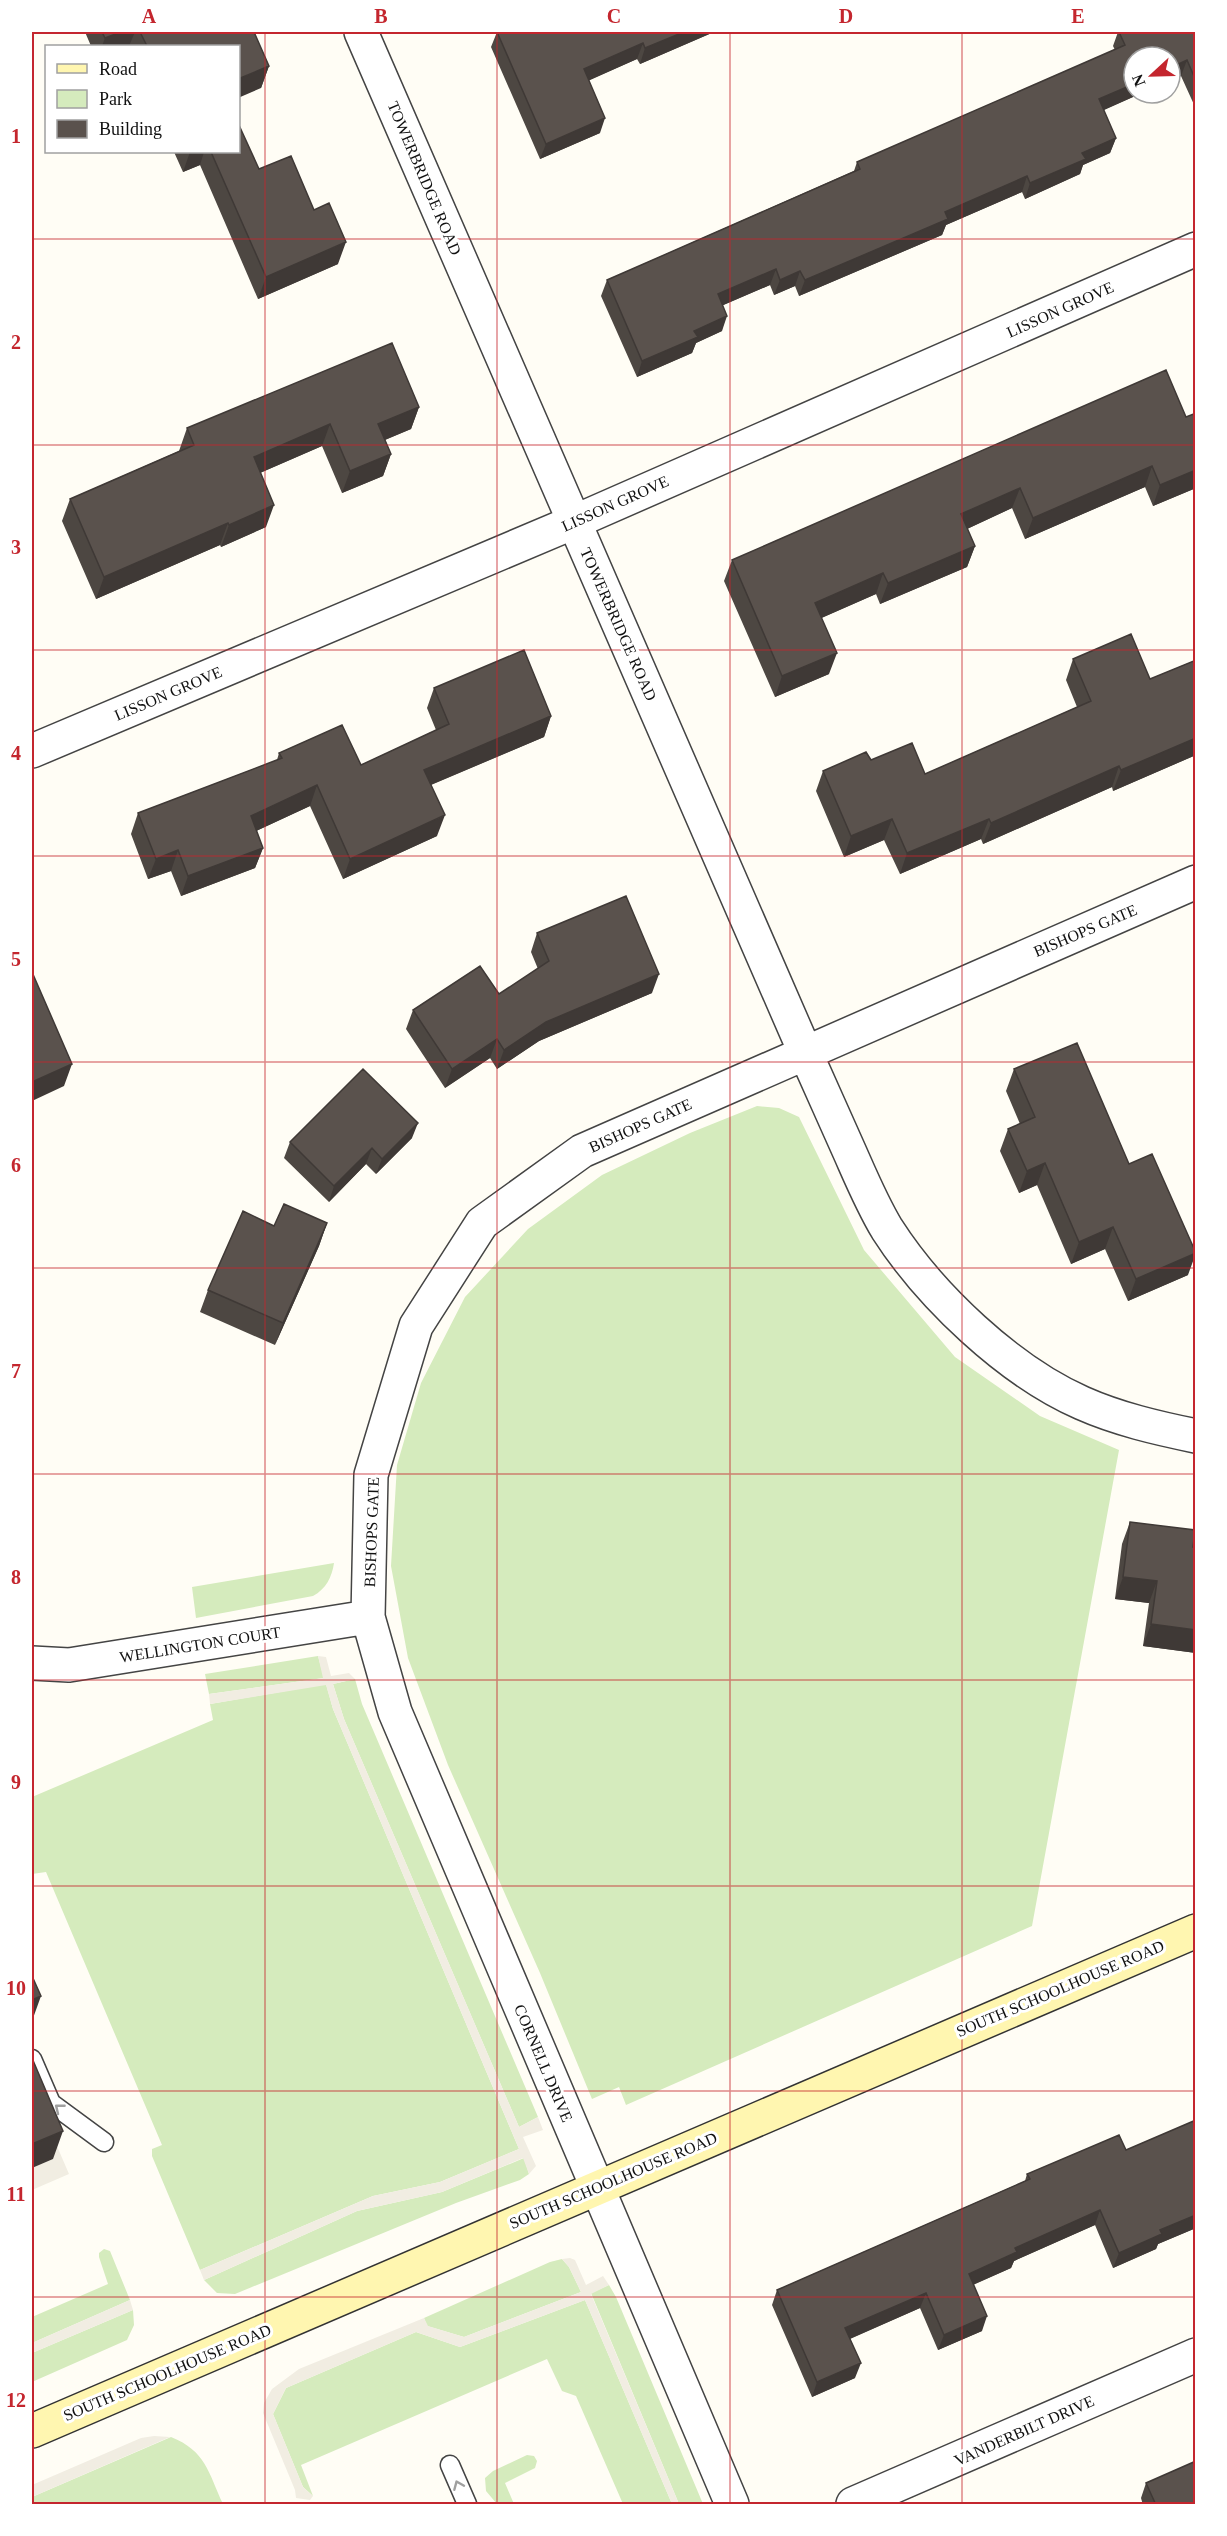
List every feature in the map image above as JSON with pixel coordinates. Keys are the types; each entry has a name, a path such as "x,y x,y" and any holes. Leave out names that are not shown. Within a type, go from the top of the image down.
{"street":[{"name":"TOWERBRIDGE ROAD","path":"361,32 805,1052 864,1185 887,1228 922,1277 977,1332 1026,1371 1082,1403 1152,1426 1196,1436"},
{"name":"LISSON GROVE","path":"32,751 574,522 1196,249"},
{"name":"BISHOPS GATE","path":"368,1617 371,1475 416,1326 482,1223 582,1151 1196,882"},
{"name":"WELLINGTON COURT","path":"32,1663 69,1665 368,1617"},
{"name":"CORNELL DRIVE","path":"368,1617 395,1712 732,2505"},
{"name":"SOUTH SCHOOLHOUSE ROAD","path":"32,2431 1196,1930"},
{"name":"VANDERBILT DRIVE","path":"853,2505 1196,2355"}],"lane":[{"path":"32,2059 51,2103 104,2142"},
{"path":"450,2465 467,2505"}],"green space":[{"path":"757,1106 779,1108 799,1117 864,1250 955,1357 1040,1416 1119,1450 1032,1926 626,2105 619,2087 592,2099 540,1973 448,1765 408,1658 391,1566 397,1465 421,1383 465,1297 528,1229 602,1175 690,1133"},
{"path":"334,1563 328,1582 313,1596 196,1618 192,1587"},
{"path":"318,1656 324,1678 209,1694 205,1674"},
{"path":"355,1679 362,1704 538,2117 519,2127 344,1719 333,1684"},
{"path":"326,1684 333,1709 519,2149 440,2182 373,2196 200,2270 152,2156 152,2149 162,2145 46,1872 32,1874 32,1797 213,1720 210,1704"},
{"path":"524,2158 529,2174 520,2180 456,2203 235,2294 217,2293 204,2280 357,2211 442,2192"},
{"path":"104,2249 110,2251 130,2300 32,2343 32,2317 108,2284 99,2257 99,2253"},
{"path":"562,2259 569,2267 581,2292 464,2337 427,2326 424,2318 550,2262"},
{"path":"609,2285 703,2504 679,2504 591,2293"},
{"path":"585,2300 672,2504 623,2504 576,2396 562,2391 547,2359 301,2465 313,2496 303,2487 273,2414 286,2388 416,2332 460,2347"},
{"path":"133,2310 134,2325 127,2340 32,2382 32,2353"},
{"path":"171,2437 192,2449 199,2456 223,2504 32,2504 32,2497"},
{"path":"527,2455 534,2456 537,2461 535,2468 505,2483 514,2504 497,2504 486,2491 485,2478 493,2471"}],"shaded area":[{"path":"318,1656 326,1657 331,1676 349,1673 355,1679 333,1684 344,1719 519,2127 538,2117 543,2130 523,2137 536,2166 529,2174 523,2158 442,2192 357,2211 204,2280 200,2270 373,2196 440,2182 519,2149 333,1709 326,1685 210,1704 209,1694 323,1678"},
{"path":"41,2109 69,2174 32,2190 32,2168 53,2159"},
{"path":"562,2259 575,2260 586,2285 603,2276 609,2285 591,2294 679,2504 672,2504 585,2300 460,2347 416,2332 286,2388 273,2414 303,2487 313,2496 310,2500 296,2498 295,2490 263,2413 264,2403 272,2389 299,2369 424,2318 428,2326 464,2337 581,2292 569,2267"},
{"path":"130,2300 133,2310 32,2353 32,2343"},
{"path":"170,2437 32,2497 32,2485 141,2438"}],"building":[{"path":"102,32 121,32 105,38"},
{"path":"140,32 254,32 269,66 240,78 240,45 146,45"},
{"path":"497,32 684,32 645,48 643,43 584,69 605,118 546,144"},
{"path":"1119,32 1196,32 1196,81 1187,60 1182,62 1182,45 1125,45"},
{"path":"1122,46 1122,89 1099,99 1116,138 1082,153 1086,159 1030,183 1027,176 945,212 948,219 805,280 800,271 780,280 776,269 718,294 727,316 694,331 698,337 642,361 607,280 860,169 857,162"},
{"path":"240,127 259,169 291,156 314,210 329,203 346,242 266,277 211,153 240,153"},
{"path":"392,343 419,407 378,424 391,454 350,471 330,424 254,457 274,505 104,577 70,499 194,445 187,428"},
{"path":"1166,370 1186,417 1196,413 1196,470 1160,485 1152,466 1033,518 1020,488 961,514 975,546 888,583 883,573 815,603 837,653 782,676 732,560"},
{"path":"1131,634 1150,679 1196,660 1196,738 1121,770 1119,766 991,823 989,819 907,853 892,819 851,836 823,771 866,752 871,760 912,743 925,774 1091,701 1073,659"},
{"path":"524,650 551,716 424,770 445,815 350,859 317,785 251,816 263,848 188,876 178,850 156,859 138,813 282,758 279,753 342,725 361,765 449,724 434,688"},
{"path":"626,896 659,974 546,1022 504,1050 497,1039 452,1069 413,1010 480,966 499,994 549,961 537,933"},
{"path":"32,972 72,1064 32,1082"},
{"path":"1077,1043 1129,1164 1152,1154 1196,1253 1136,1279 1113,1227 1079,1242 1045,1163 1027,1171 1008,1129 1035,1117 1014,1069"},
{"path":"363,1069 418,1123 382,1159 372,1148 334,1186 290,1142"},
{"path":"284,1204 327,1223 283,1323 208,1290 243,1211 274,1226"},
{"path":"1130,1522 1195,1530 1193,1547 1196,1547 1196,1630 1151,1624 1157,1581 1123,1577"},
{"path":"32,1976 41,1996 32,2000"},
{"path":"32,2058 63,2131 32,2144"},
{"path":"1196,2120 1196,2215 1160,2230 1162,2234 1119,2253 1100,2210 1015,2248 1017,2252 969,2274 987,2316 944,2335 926,2293 845,2328 861,2363 817,2382 777,2290 1030,2179 1027,2174 1119,2135 1126,2150"},
{"path":"1196,2461 1196,2505 1156,2505 1146,2483"}]}
